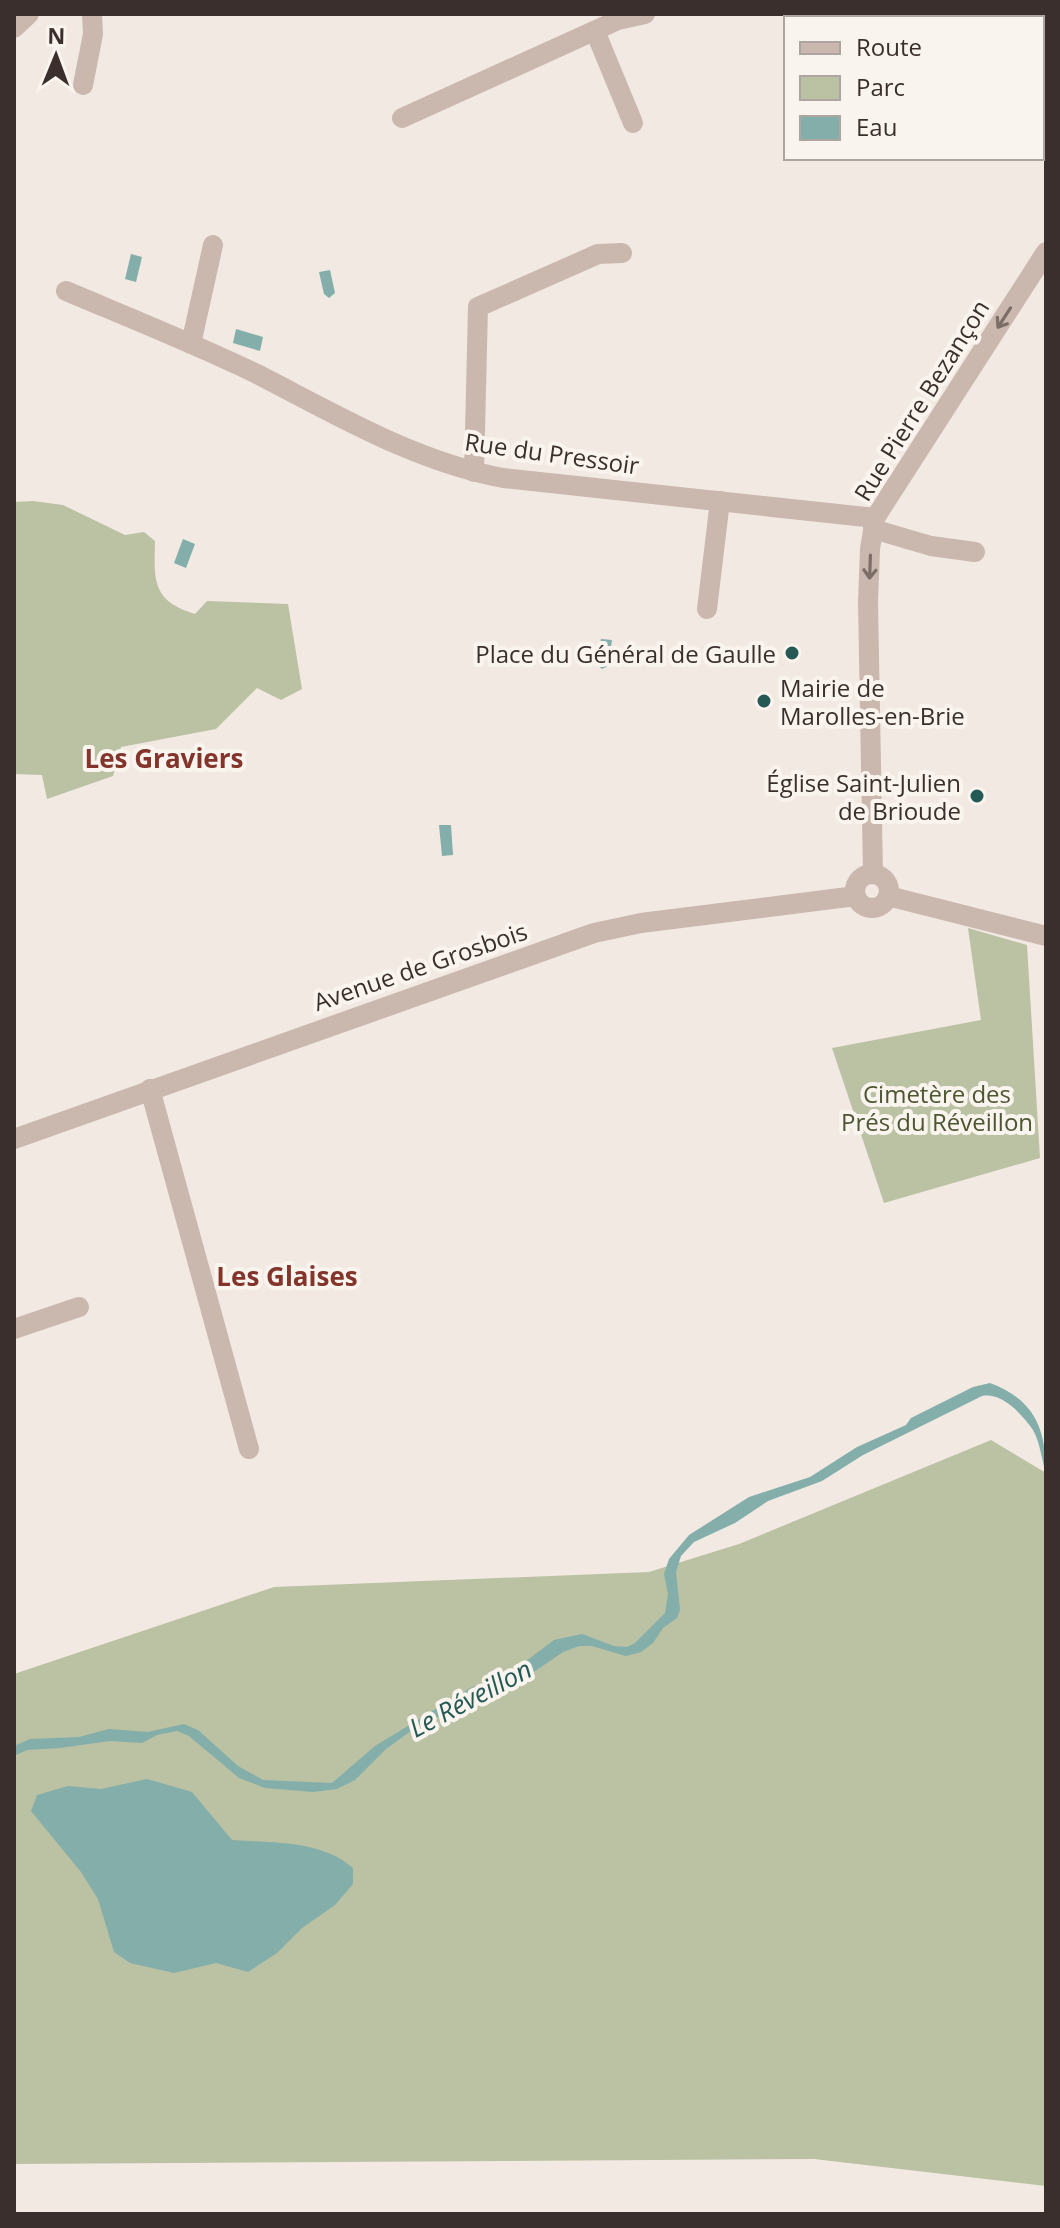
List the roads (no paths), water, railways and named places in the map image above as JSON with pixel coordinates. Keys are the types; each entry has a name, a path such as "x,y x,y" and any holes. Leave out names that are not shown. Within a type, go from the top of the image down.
{"street":[{"path":"14,28 29,14"},
{"path":"83,85 93,34 92,14"},
{"path":"402,118 618,20 645,14"},
{"path":"595,31 633,123"},
{"path":"191,344 213,245"},
{"name":"Rue Pierre Bezançon","path":"873,874 868,602 874,524 1046,252"},
{"path":"474,472 478,307 598,254 622,253"},
{"name":"Rue du Pressoir","path":"66,291 191,344 395,445 474,472 503,478 720,501 874,524 931,546 975,552"},
{"path":"707,609 720,501"},
{"path":"873,874 886,881 888,896 878,906 868,907 856,896 859,880 873,874"},
{"name":"Avenue de Grosbois","path":"14,1139 594,933 641,923 856,896"},
{"path":"888,896 1046,936"},
{"path":"150,1089 249,1449"},
{"path":"14,1329 79,1307"}],"water":[{"path":"131,254 142,257 136,282 125,279"},
{"path":"330,270 335,293 329,298 324,294 319,272"},
{"path":"236,329 263,337 260,351 233,343"},
{"path":"183,539 195,544 186,568 174,563"},
{"path":"601,639 612,640 608,666 602,669 596,664"},
{"path":"439,825 451,825 453,855 442,856"},
{"name":"Le Réveillon","path":"990,1383 1018,1398 1035,1418 1044,1443 1046,1474 1033,1430 1004,1401 982,1396 863,1455 822,1481 768,1501 735,1523 694,1542 681,1556 676,1572 680,1610 677,1618 641,1652 626,1656 592,1646 579,1646 563,1652 522,1680 415,1728 386,1749 355,1780 337,1789 313,1792 265,1788 239,1778 189,1736 177,1731 157,1735 142,1743 110,1741 27,1750 14,1756 14,1746 30,1739 79,1737 109,1729 148,1732 184,1724 198,1730 238,1766 263,1780 332,1783 375,1746 472,1687 510,1673 554,1640 582,1634 614,1646 627,1647 635,1643 665,1613 668,1594 664,1574 669,1559 689,1535 749,1497 810,1477 857,1447 906,1425 911,1418 973,1387"},
{"path":"147,1779 192,1792 232,1840 296,1845 326,1852 340,1859 353,1868 353,1884 335,1905 302,1928 277,1953 248,1972 216,1963 174,1973 130,1963 114,1952 98,1899 81,1872 31,1811 37,1795 68,1786 101,1789"}],"place":[{"name":"Place du Général de Gaulle","path":"792,653"},
{"name":"Mairie de Marolles-en-Brie","path":"764,701"},
{"name":"Église Saint-Julien de Brioude","path":"977,796"}],"district":[{"name":"Les Graviers","path":"164,758"},
{"name":"Les Glaises","path":"287,1276"}],"park label":[{"name":"Cimetère des Prés du Réveillon","path":"937,1107"}]}
